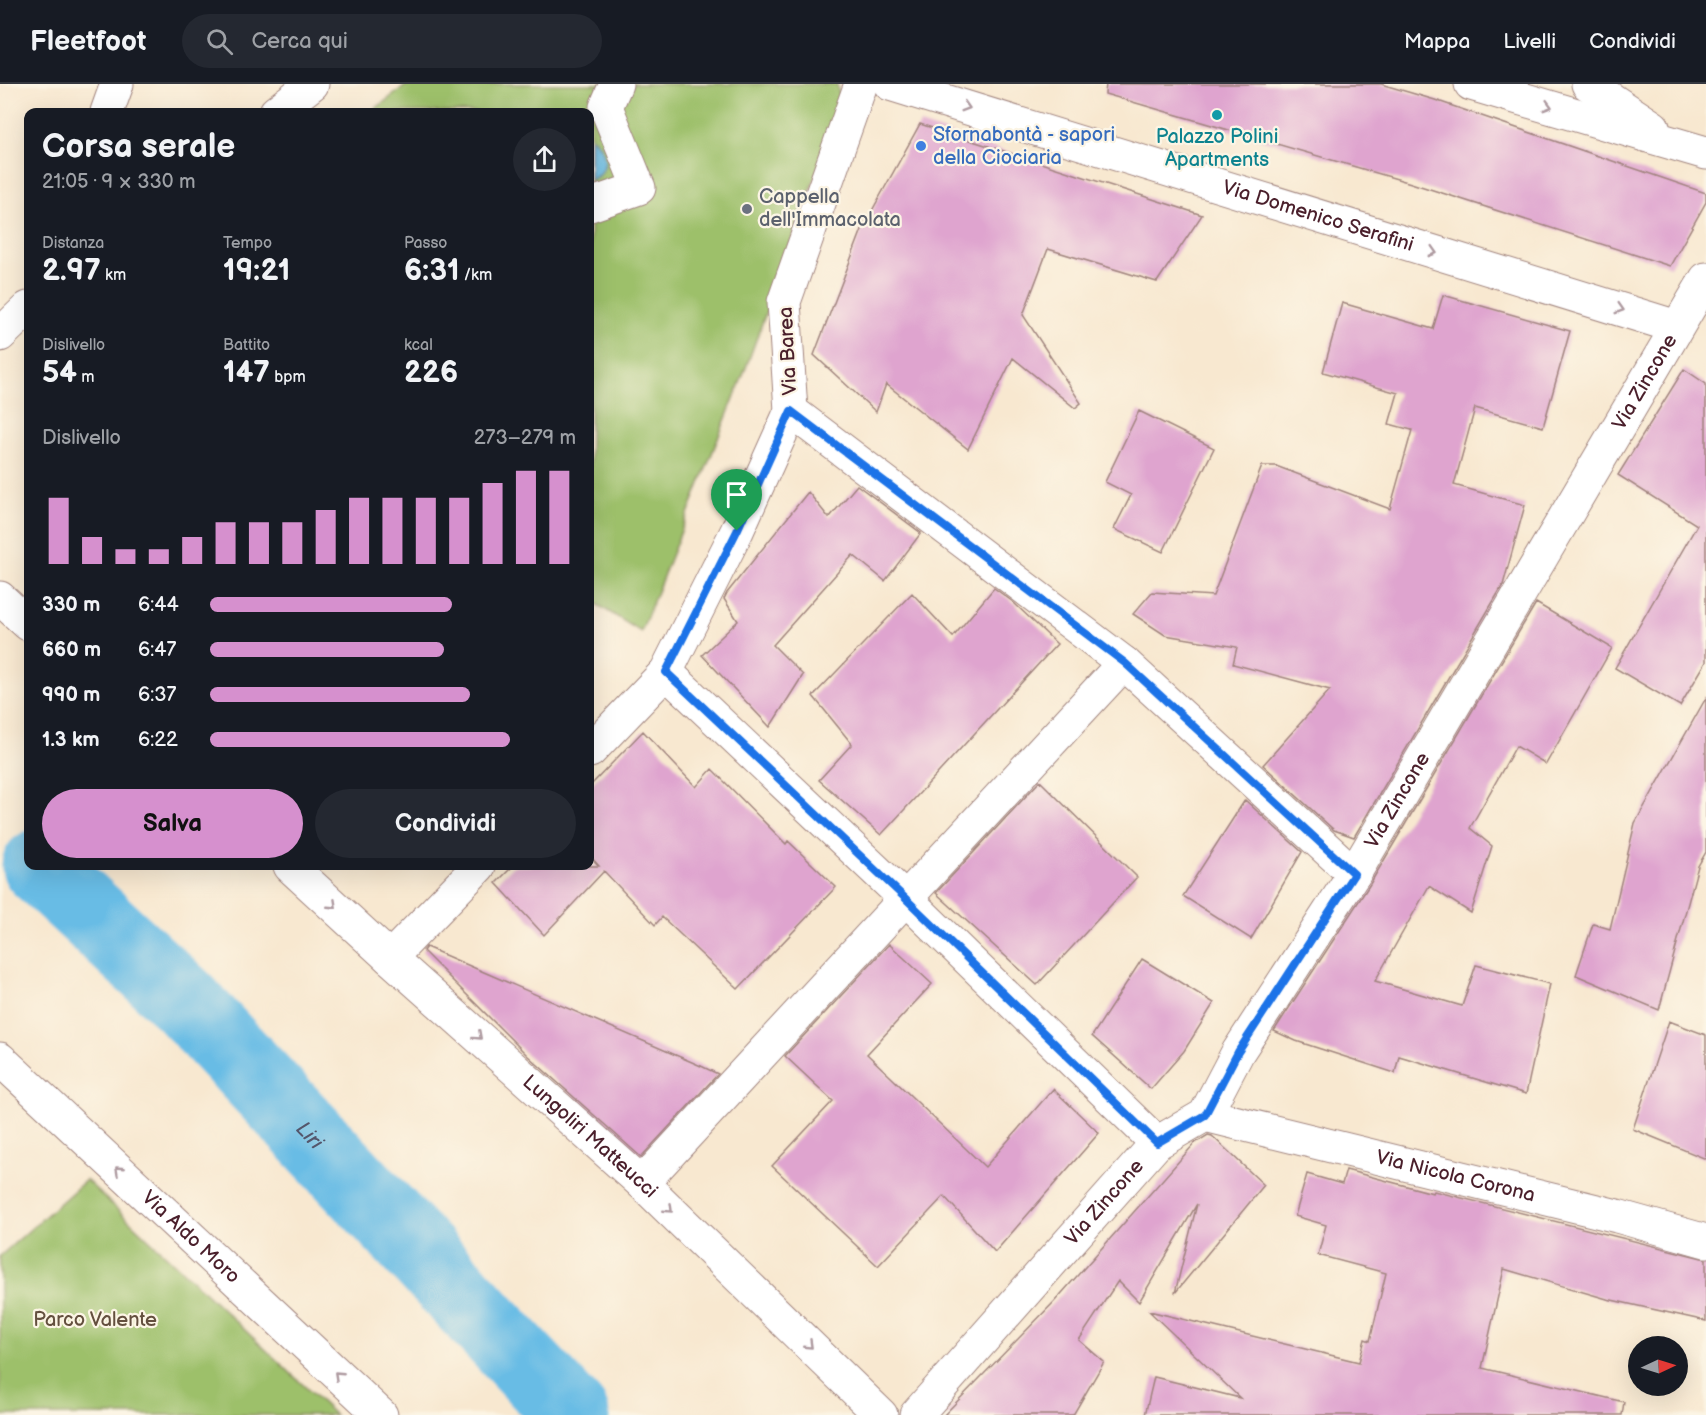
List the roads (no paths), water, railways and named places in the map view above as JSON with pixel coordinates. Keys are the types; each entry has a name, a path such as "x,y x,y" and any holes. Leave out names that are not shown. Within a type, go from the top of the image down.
{"street":[{"path":"108,108 117,84"},
{"path":"281,108 312,84"},
{"name":"Via Barea","path":"594,747 666,672 737,531 791,411 784,302 861,84"},
{"name":"Via Domenico Serafini","path":"890,84 1677,327"},
{"path":"1471,84 1694,150"},
{"path":"1588,84 1694,150"},
{"path":"594,204 639,188 604,101"},
{"name":"Via Zincone","path":"916,1415 1157,1143 1205,1115 1238,1052 1354,874 1706,279"},
{"path":"0,335 24,312"},
{"path":"791,411 1125,663 1354,874"},
{"path":"0,598 24,620"},
{"path":"642,1183 1125,663"},
{"path":"666,672 905,898 1157,1143"},
{"name":"Lungoliri Matteucci","path":"294,870 642,1183 881,1415"},
{"path":"390,958 475,870"},
{"name":"Via Aldo Moro","path":"0,1059 381,1415"},
{"name":"Via Nicola Corona","path":"1205,1115 1617,1216 1706,1241"}],"water":[{"path":"594,140 605,159 602,171 594,178"}],"waterway":[{"name":"Liri","path":"43,870 184,1001 572,1415"}],"place":[{"name":"Palazzo Polini Apartments","path":"1217,115"},
{"name":"Sfornabontà - sapori della Ciociaria","path":"921,146"},
{"name":"Cappella dell'Immacolata","path":"747,209"}],"park label":[{"name":"Parco Valente","path":"95,1320"}]}
